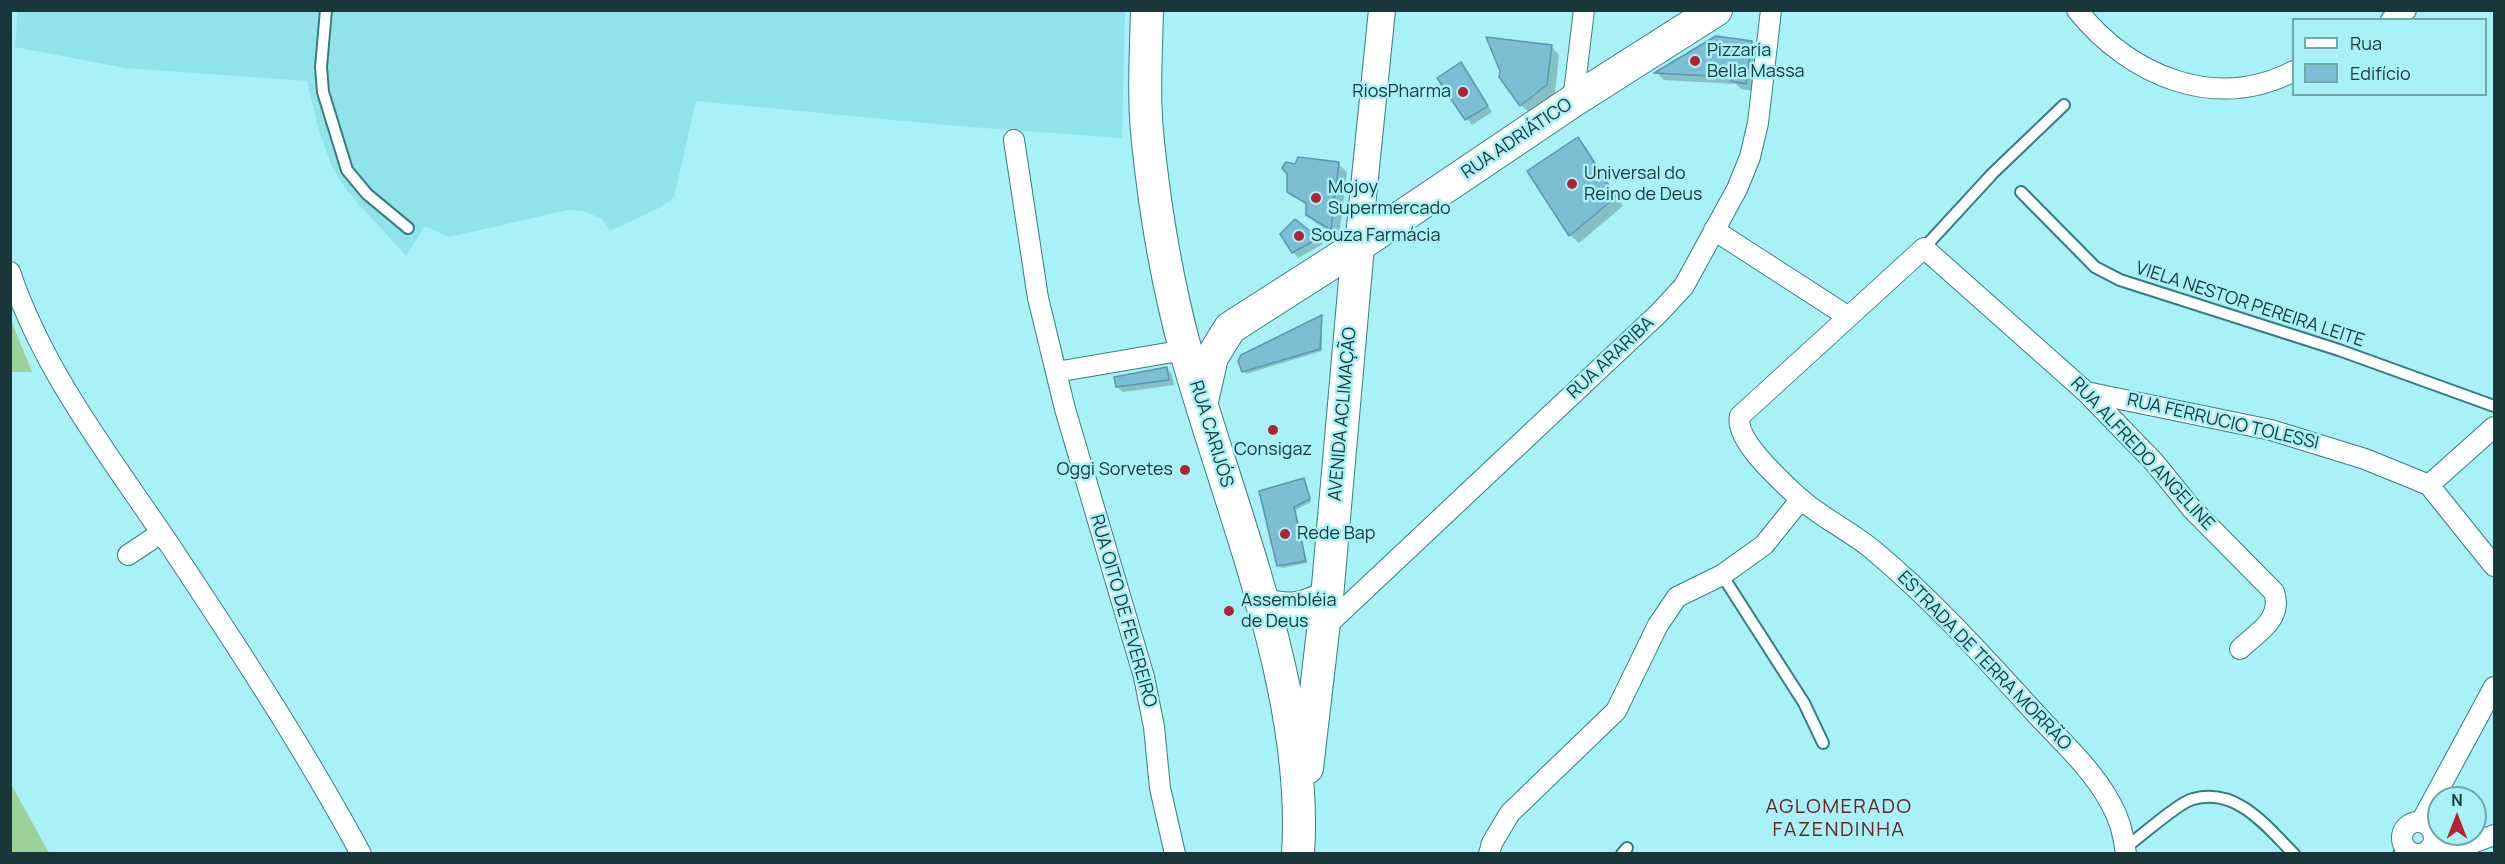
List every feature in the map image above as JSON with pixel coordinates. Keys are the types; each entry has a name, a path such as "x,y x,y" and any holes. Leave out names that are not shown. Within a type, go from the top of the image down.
{"main road":[{"name":"RUA CARIJÓS","path":"1147,10 1147,140 1172,286 1185,350 1262,605 1287,707 1300,816 1298,854"},
{"name":"RUA ADRIÁTICO","path":"1202,403 1212,357 1230,328 1358,246 1573,101 1716,10"},
{"name":"AVENIDA ACLIMAÇÃO","path":"1300,816 1324,628 1358,246"},
{"path":"1172,286 1188,309 1199,318 1230,328"},
{"path":"1262,605 1294,609 1306,608 1327,597"}],"street":[{"name":"AVENIDA ACLIMAÇÃO","path":"1358,246 1382,10"},
{"path":"1573,101 1584,10"},
{"name":"RUA ARARIBA","path":"1324,628 1659,313 1684,286 1737,189 1752,146 1758,123 1771,10"},
{"path":"2077,10 2110,46 2153,72 2189,86 2227,90 2260,86 2292,72"},
{"name":"RUA OITO DE FEVEREIRO","path":"1014,140 1038,298 1056,372 1144,677 1155,727 1160,788 1175,854"},
{"path":"1714,230 1847,316 1924,248"},
{"name":"RUA ALFREDO ANGELINE","path":"1924,248 2086,392 2154,462 2192,509 2274,592 2277,609 2274,618 2240,649"},
{"path":"10,272 29,321 90,429 250,666 362,854"},
{"name":"ESTRADA DE TERRA MORRÃO","path":"1847,316 1740,416 1740,432 1765,463 1801,499 1858,538 1904,577 1971,643 2089,768 2112,803 2124,837 2125,851"},
{"path":"1056,372 1185,350"},
{"name":"RUA FERRUCIO TOLESSI","path":"2086,392 2271,430 2365,459 2429,485 2494,566"},
{"path":"2429,485 2494,427"},
{"path":"1489,854 1492,843 1510,813 1616,711 1658,625 1677,597 1722,575 1764,545 1801,499"},
{"path":"128,555 161,533"},
{"path":"2421,822 2494,687"},
{"path":"2411,851 2433,842 2433,832 2421,822 2411,823 2403,831 2402,841 2411,851 2451,851 2494,835"}],"lane":[{"path":"326,10 321,67 323,92 348,170 367,194 408,228"},
{"path":"1924,248 1993,173 2064,105"},
{"name":"VIELA NESTOR PEREIRA LEITE","path":"2021,192 2095,267 2120,280 2339,350 2494,406"},
{"path":"1722,575 1804,703 1823,743"},
{"path":"2125,851 2192,799 2223,797 2249,810 2294,854"}],"shaded area":[{"path":"18,10 1125,11 1122,138 957,126 696,101 674,197 661,207 610,231 602,219 584,211 568,210 449,237 425,226 406,256 348,192 332,167 319,131 307,81 125,68 15,47"}],"green space":[{"path":"11,320 32,372 11,372"},
{"path":"11,784 49,853 11,853"}],"building":[{"path":"1716,36 1752,41 1746,84 1731,81 1731,77 1654,73"},
{"path":"1486,37 1552,45 1547,85 1520,106 1499,77 1500,71"},
{"name":"RiosPharma","path":"1461,62 1488,106 1465,120 1437,78"},
{"name":"Universal do Reino de Deus","path":"1578,137 1616,197 1569,236 1527,171"},
{"name":"Mojoy Supermercado","path":"1298,157 1339,162 1331,230 1306,215 1306,203 1287,192 1287,174 1282,168 1286,162 1295,164"},
{"name":"Souza Farmácia","path":"1295,219 1319,238 1292,253 1280,234"},
{"path":"1322,315 1320,349 1242,372 1238,361 1241,355"},
{"path":"1167,367 1169,380 1116,387 1114,377"},
{"name":"Rede Bap","path":"1304,478 1310,499 1294,507 1306,561 1277,566 1259,491"}],"place":[{"name":"Pizzaria Bella Massa","path":"1695,61"},
{"name":"RiosPharma","path":"1463,92"},
{"name":"Universal do Reino de Deus","path":"1572,184"},
{"name":"Mojoy Supermercado","path":"1316,198"},
{"name":"Souza Farmácia","path":"1299,236"},
{"name":"Consigaz","path":"1273,430"},
{"name":"Oggi Sorvetes","path":"1185,470"},
{"name":"Rede Bap","path":"1285,534"},
{"name":"Assembléia de Deus","path":"1229,611"}],"district":[{"name":"AGLOMERADO FAZENDINHA","path":"1839,818"}]}
